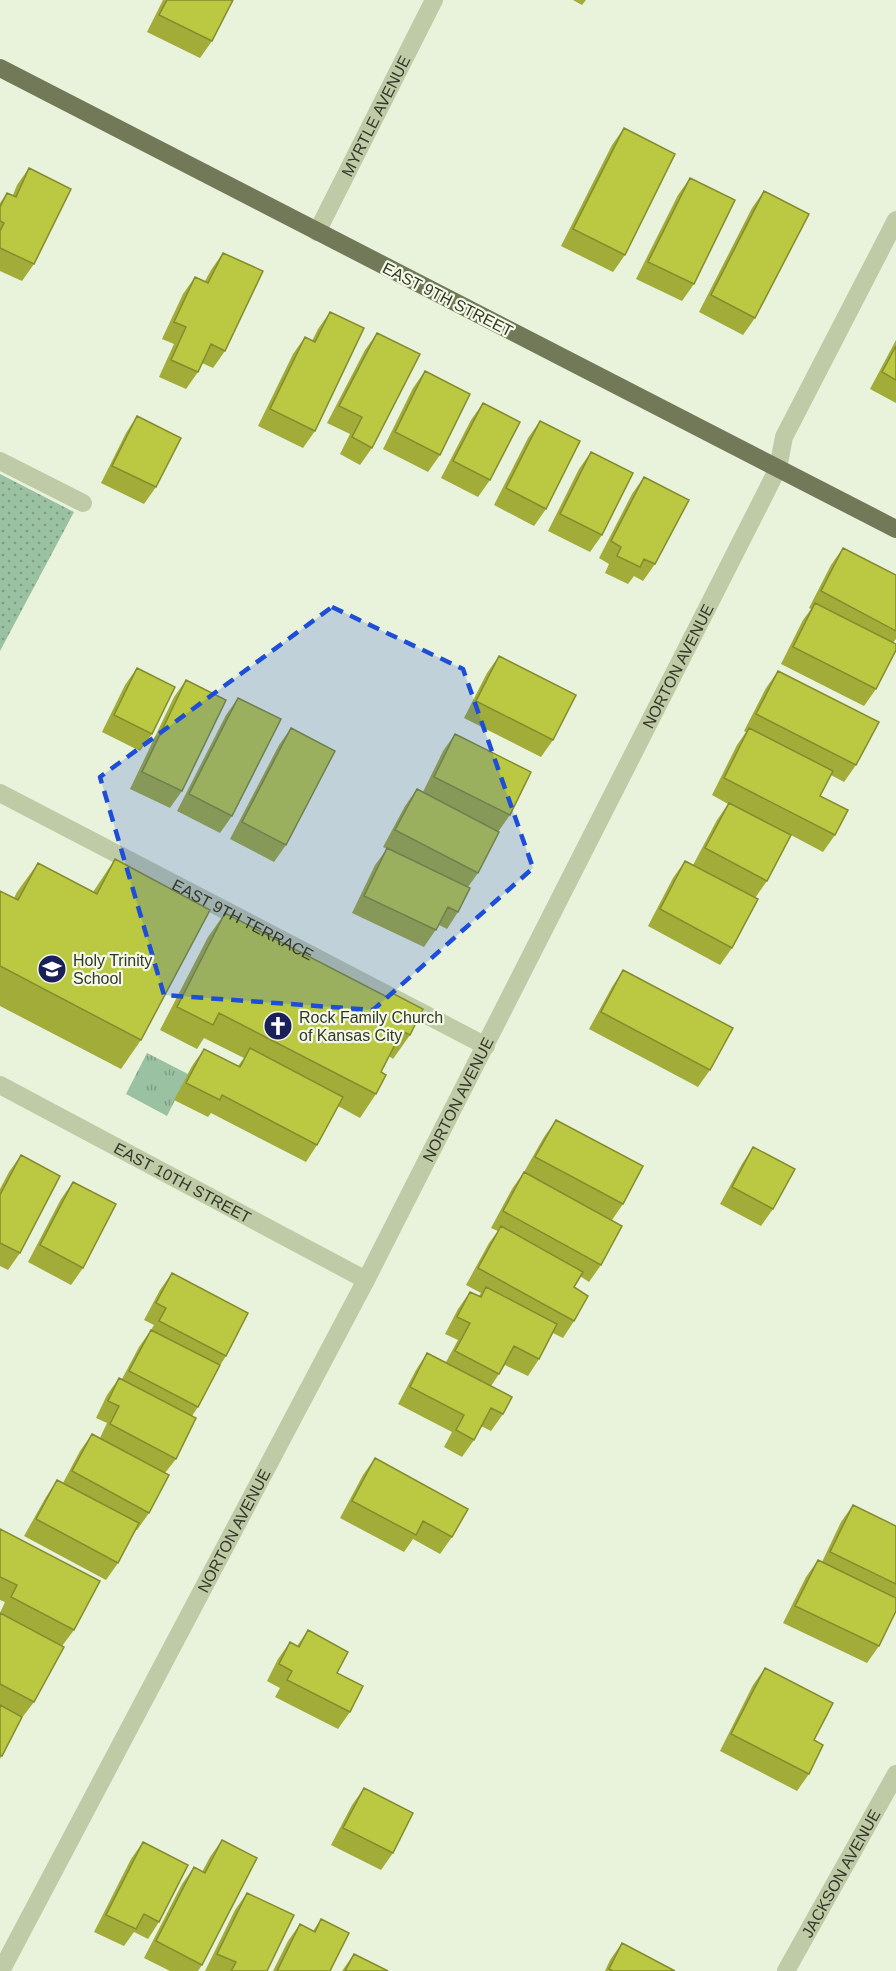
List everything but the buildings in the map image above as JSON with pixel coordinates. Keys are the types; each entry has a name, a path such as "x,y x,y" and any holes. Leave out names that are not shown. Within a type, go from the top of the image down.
{"main road":[{"name":"EAST 9TH STREET","path":"0,68 896,529"}],"street":[{"name":"MYRTLE AVENUE","path":"317,232 434,0"},
{"name":"NORTON AVENUE","path":"1,1971 366,1280 486,1046 778,468 784,437 896,220"},
{"path":"0,460 83,504"},
{"name":"EAST 9TH TERRACE","path":"0,794 486,1046"},
{"name":"EAST 10TH STREET","path":"0,1085 366,1280"},
{"name":"JACKSON AVENUE","path":"786,1971 896,1774"}],"highlighted area":[{"path":"332,607 463,669 533,868 373,1010 164,995 100,777"}],"green space":[{"path":"0,474 74,512 0,651"},
{"path":"147,1053 188,1074 167,1116 126,1094"}],"place":[{"name":"Holy Trinity School","path":"52,969"},
{"name":"Rock Family Church of Kansas City","path":"278,1026"}]}
